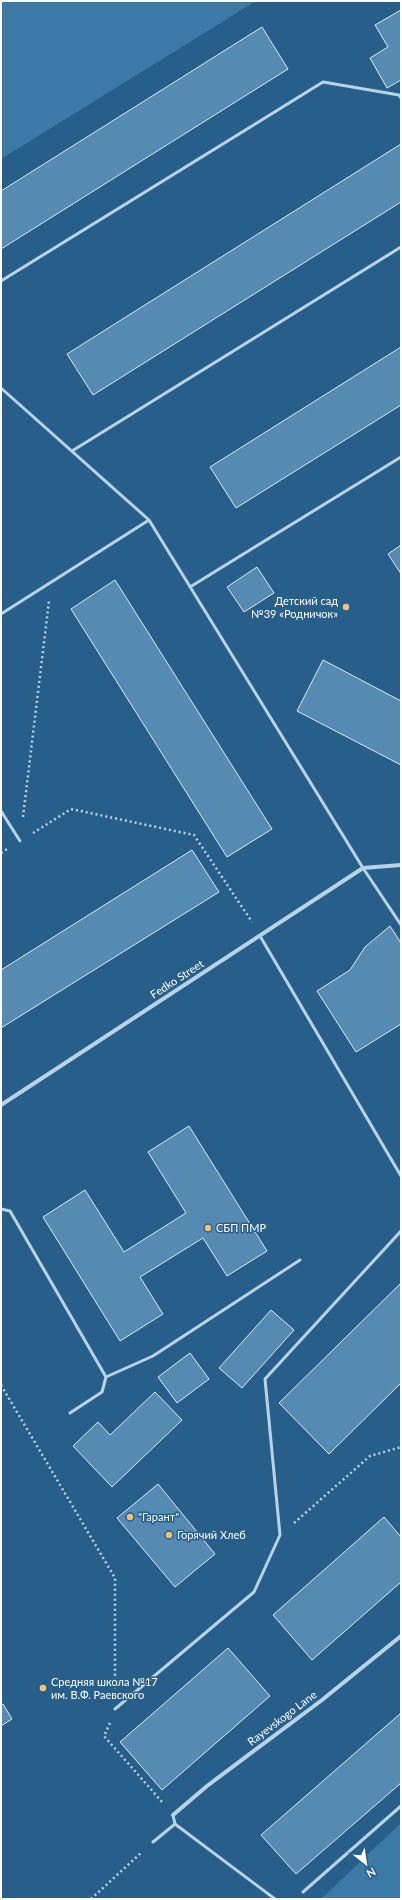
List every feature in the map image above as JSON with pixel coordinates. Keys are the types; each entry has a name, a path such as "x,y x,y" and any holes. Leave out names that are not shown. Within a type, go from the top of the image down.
{"street":[{"path":"363,868 401,865"},
{"name":"Fedko Street","path":"1,1105 363,868"},
{"name":"Rayevskogo Lane","path":"174,1815 207,1786 322,1700 401,1636"}],"lane":[{"path":"1,281 323,82 399,95 401,98"},
{"path":"72,452 401,247"},
{"path":"1,388 149,520 363,868 401,925"},
{"path":"190,587 401,457"},
{"path":"1,614 149,520"},
{"path":"1,811 20,841"},
{"path":"260,936 401,1176"},
{"path":"1,1209 10,1211 106,1377 102,1392 70,1413"},
{"path":"115,1709 254,1592 280,1535 264,1379 401,1231"},
{"path":"106,1377 153,1356 300,1260"},
{"path":"303,1892 401,1806"},
{"path":"153,1842 174,1824 174,1815"},
{"path":"174,1824 275,1899"}],"path":[{"path":"20,841 52,581"},
{"path":"1,853 71,809 194,835 246,911"},
{"path":"1,1385 116,1578 115,1709 104,1736 174,1815"},
{"path":"280,1535 370,1456 401,1447"},
{"path":"91,1899 153,1842"}],"shaded area":[{"path":"1,1 256,1 1,159"},
{"path":"401,1823 401,1899 321,1899"}],"building":[{"path":"401,10 401,80 387,88 370,58 388,47 375,25"},
{"path":"262,27 288,69 1,249 1,191"},
{"path":"401,144 401,202 93,395 67,354"},
{"path":"401,347 401,405 236,508 210,467"},
{"path":"401,545 401,574 388,554"},
{"path":"257,567 274,593 244,612 227,587"},
{"path":"115,580 272,829 227,857 71,609"},
{"path":"323,660 401,701 401,765 297,711"},
{"path":"192,850 219,892 1,1028 1,970"},
{"path":"390,926 401,943 401,1024 356,1052 317,991 350,970 365,947"},
{"name":"СБП ПМР","path":"189,1126 267,1251 227,1276 203,1238 140,1277 163,1314 120,1341 43,1217 85,1190 124,1252 186,1213 148,1152"},
{"path":"401,1283 401,1383 329,1454 279,1403"},
{"path":"271,1310 294,1330 242,1388 219,1368"},
{"path":"190,1353 209,1379 177,1403 158,1377"},
{"path":"155,1392 182,1420 112,1487 73,1446 98,1422 110,1435"},
{"path":"158,1484 215,1554 175,1587 117,1518"},
{"path":"384,1517 401,1537 401,1582 312,1660 273,1615"},
{"path":"228,1648 270,1696 162,1790 120,1742"},
{"path":"3,1704 12,1719 1,1726 1,1705"},
{"path":"401,1713 401,1783 296,1874 261,1835"}],"place":[{"name":"Детский сад №39 «Родничок»","path":"346,607"},
{"name":"СБП ПМР","path":"208,1228"},
{"name":"\"Гарант\"","path":"130,1517"},
{"name":"Горячий Хлеб","path":"169,1535"},
{"name":"Средняя школа №17 им. В.Ф. Раевского","path":"43,1688"}]}
